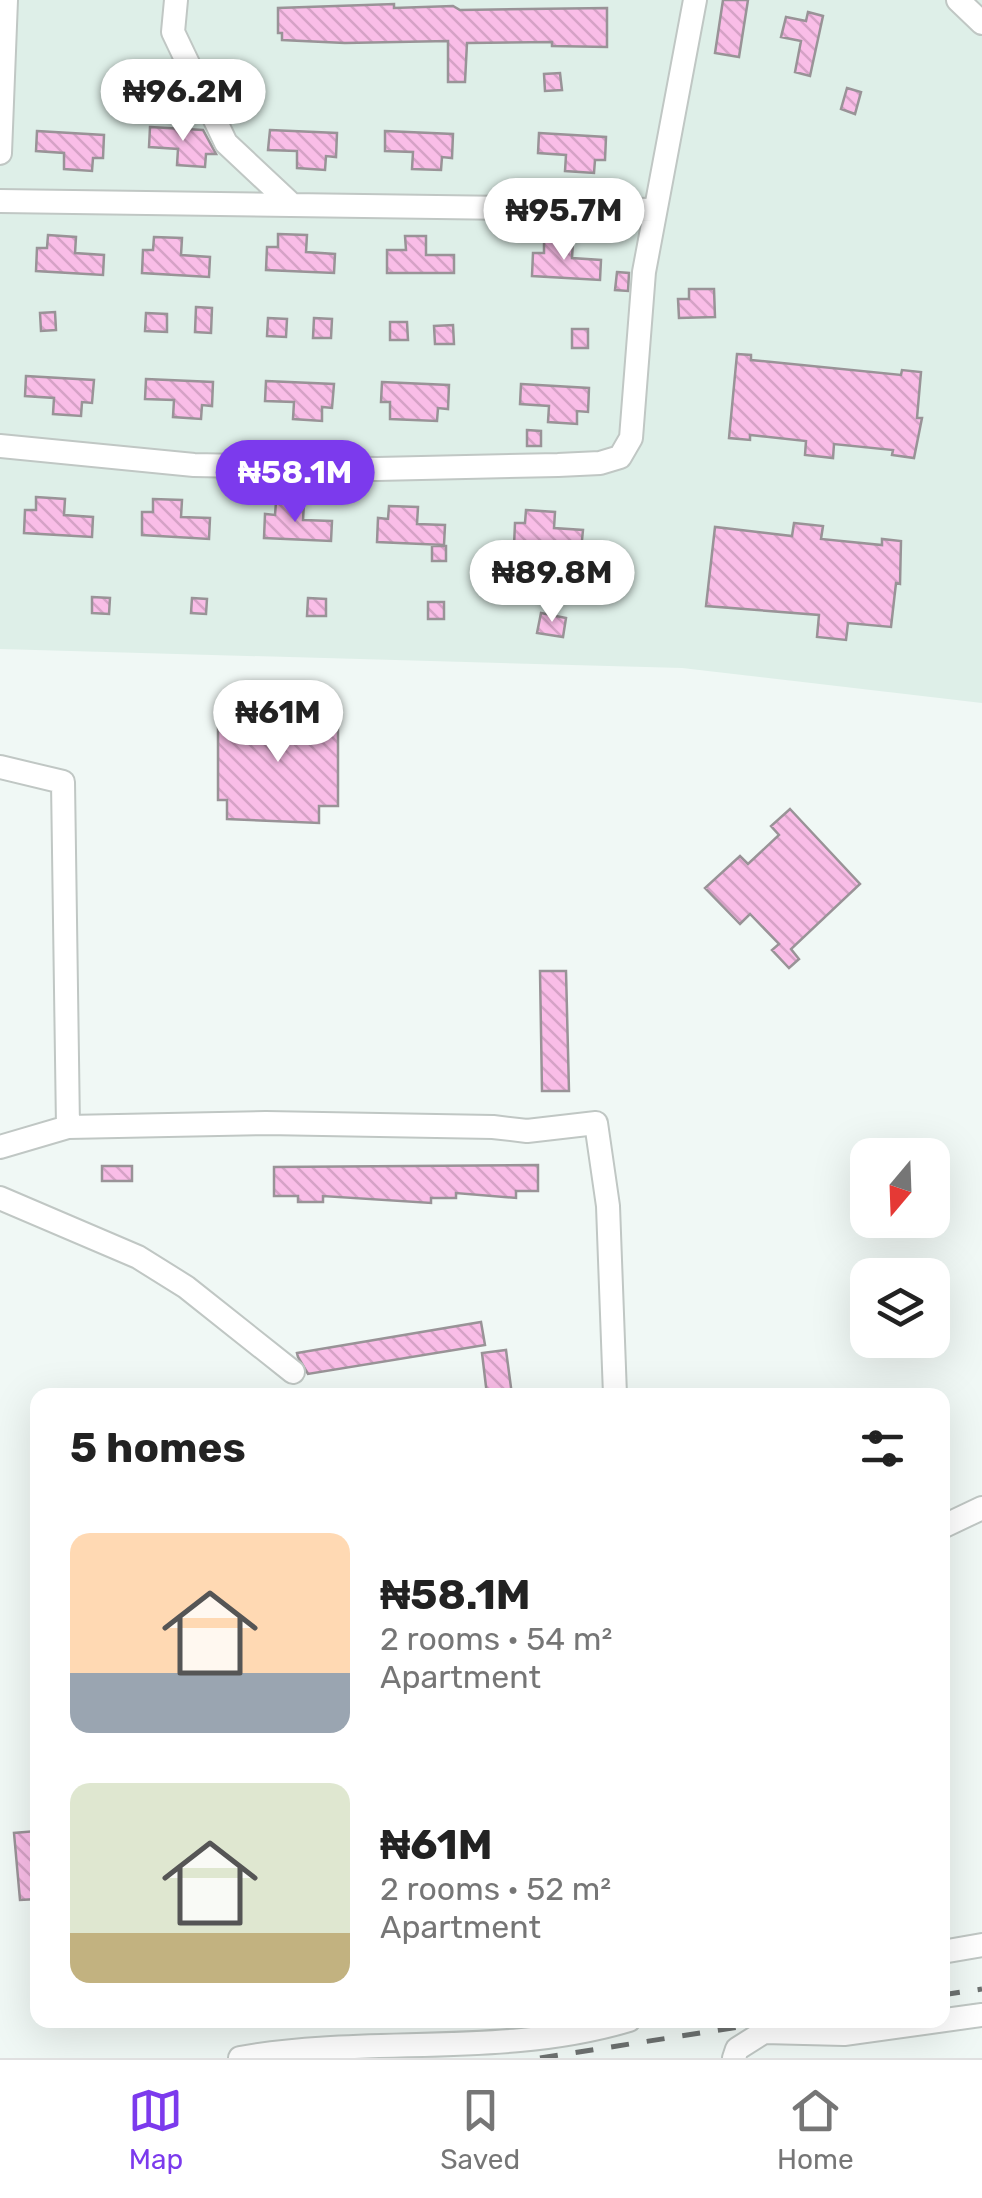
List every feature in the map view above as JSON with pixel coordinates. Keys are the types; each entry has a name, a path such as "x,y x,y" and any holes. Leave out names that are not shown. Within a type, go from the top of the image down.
{"street":[{"path":"0,154 6,0"},
{"path":"176,0 173,32 226,143 290,203"},
{"path":"0,446 194,466 377,469 558,465 620,457 631,438 644,272 694,0"},
{"path":"958,0 982,22"},
{"path":"0,201 656,210"},
{"path":"0,767 63,782 68,1128"},
{"path":"0,1148 68,1128 266,1123 493,1126 527,1132 596,1123 608,1206 615,1388"},
{"path":"0,1198 138,1257 186,1287 293,1372"},
{"path":"950,1522 982,1508"},
{"path":"950,1951 982,1945"},
{"path":"950,2019 982,2015"},
{"path":"240,2058 338,2046 536,2042 594,2028"},
{"path":"734,2058 737,2050 764,2032 844,2034 888,2028"}],"shaded area":[{"path":"0,0 982,0 982,703 682,668 0,649"}],"building":[{"path":"723,0 748,0 739,57 715,53"},
{"path":"394,4 394,8 453,6 460,10 607,8 607,47 552,46 552,42 467,43 465,82 448,82 448,41 345,43 282,40 282,33 278,33 278,8"},
{"path":"808,12 823,16 810,76 795,72 801,41 781,37 786,17 806,21"},
{"path":"142,71 172,72 171,91 141,90"},
{"path":"560,73 562,90 545,91 544,74"},
{"path":"847,88 861,92 855,114 841,109"},
{"path":"150,127 203,130 216,154 206,154 205,167 177,165 178,149 149,147"},
{"path":"270,130 337,133 336,157 326,156 325,170 297,168 297,151 268,150"},
{"path":"37,131 104,135 103,158 93,158 92,171 64,169 64,153 36,151"},
{"path":"385,131 453,134 452,158 442,157 441,170 412,169 413,152 385,151"},
{"path":"539,133 606,137 605,160 595,160 594,173 565,171 566,155 538,153"},
{"path":"278,234 307,235 306,252 335,254 334,273 266,270 267,247 278,247"},
{"path":"48,235 76,237 75,253 104,255 103,275 36,271 37,248 47,248"},
{"path":"405,236 426,236 426,255 454,255 454,273 387,273 387,250 406,250"},
{"path":"154,237 182,238 181,255 210,257 209,277 142,273 143,250 153,250"},
{"path":"544,240 573,242 572,258 601,260 600,280 532,276 533,253 544,253"},
{"path":"617,272 629,273 628,291 615,290"},
{"path":"689,289 714,289 715,317 679,318 678,299 689,299"},
{"path":"196,307 212,308 211,333 195,332"},
{"path":"55,312 56,330 41,331 40,313"},
{"path":"146,313 167,314 167,332 145,331"},
{"path":"268,318 287,319 286,337 267,336"},
{"path":"314,318 332,319 331,338 313,338"},
{"path":"390,322 407,322 408,340 390,340"},
{"path":"453,325 454,344 435,344 434,326"},
{"path":"572,329 588,329 588,348 572,348"},
{"path":"737,354 751,355 751,360 901,375 902,370 921,372 917,418 922,418 914,458 892,455 893,450 834,444 833,458 805,455 806,441 750,435 750,440 729,438"},
{"path":"26,376 94,380 92,403 82,402 81,416 53,414 54,398 25,396"},
{"path":"146,379 213,382 212,406 202,405 201,419 173,417 174,400 145,399"},
{"path":"266,381 334,384 332,408 322,407 322,421 293,419 294,402 265,401"},
{"path":"382,382 449,385 448,409 438,408 437,421 390,419 390,402 381,402"},
{"path":"521,384 589,388 588,412 577,411 577,424 548,422 549,406 520,404"},
{"path":"527,430 541,431 541,446 527,446"},
{"path":"36,497 65,499 64,515 93,517 92,537 24,533 25,510 36,510"},
{"path":"153,499 182,500 181,517 210,518 209,539 142,535 142,512 153,512"},
{"path":"276,502 304,503 303,520 332,521 331,541 264,538 265,514 275,515"},
{"path":"389,506 418,507 417,524 445,525 444,545 377,542 378,518 388,519"},
{"path":"526,510 555,512 554,528 583,530 581,550 514,546 515,523 525,523"},
{"path":"794,523 823,526 821,539 882,545 882,539 901,541 900,584 896,583 891,627 848,623 846,640 817,637 819,615 706,606 715,527 792,536"},
{"path":"432,546 446,546 446,561 432,561"},
{"path":"92,597 110,598 109,614 92,613"},
{"path":"192,598 207,599 206,614 191,613"},
{"path":"308,598 326,599 326,616 307,616"},
{"path":"428,602 444,602 444,619 428,619"},
{"path":"541,613 566,618 563,637 537,633"},
{"path":"232,706 320,709 320,725 338,725 338,806 319,806 319,823 227,819 227,800 218,800 218,728 232,728"},
{"path":"790,809 860,884 791,949 799,959 789,968 772,950 779,944 750,914 740,924 705,888 740,856 748,864 779,835 771,826"},
{"path":"540,971 566,971 569,1091 542,1091"},
{"path":"538,1165 538,1191 516,1191 516,1198 456,1193 456,1198 431,1198 431,1203 323,1196 323,1202 298,1202 298,1196 274,1196 274,1167"},
{"path":"102,1166 132,1166 132,1181 102,1181"},
{"path":"481,1322 485,1345 308,1374 297,1353"},
{"path":"506,1350 511,1388 486,1388 482,1353"},
{"path":"30,1832 30,1899 20,1900 14,1833"}],"railway":[{"path":"950,1994 982,1989"},
{"path":"540,2058 733,2028"}]}
